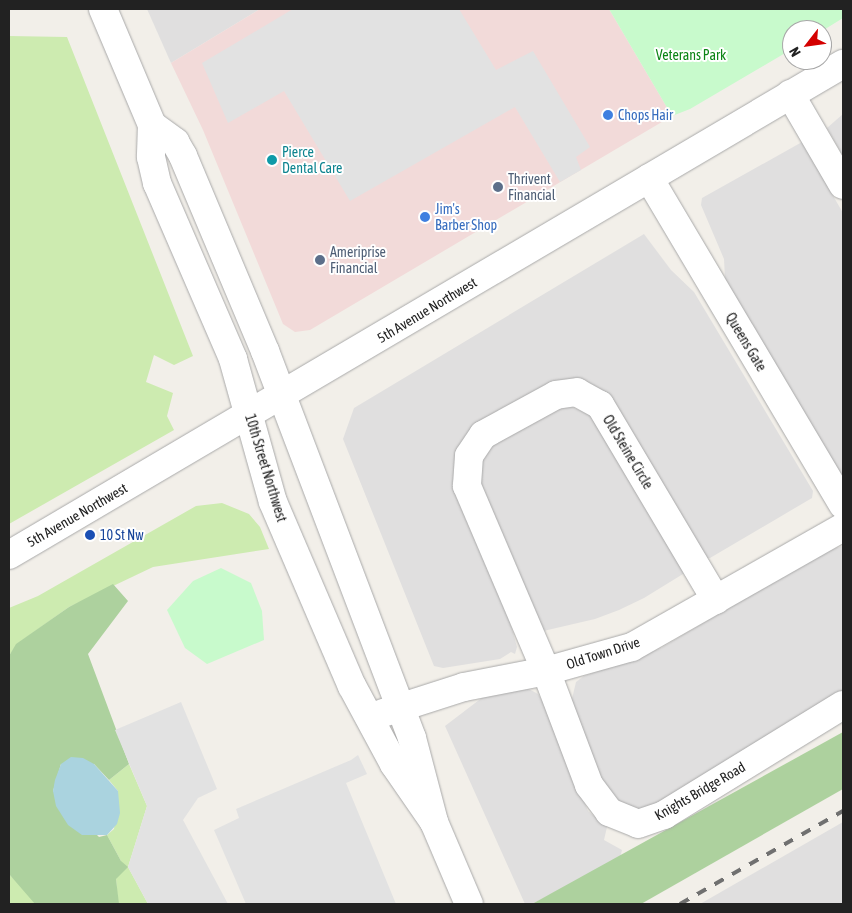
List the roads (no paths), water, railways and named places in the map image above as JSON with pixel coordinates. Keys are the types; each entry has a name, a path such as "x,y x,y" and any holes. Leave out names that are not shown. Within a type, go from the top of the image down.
{"street":[{"name":"10th Street Northwest","path":"103,9 152,125 151,158 157,183 233,359 273,502 352,686 394,764 434,822"},
{"name":"5th Avenue Northwest","path":"9,555 249,416 843,64"},
{"path":"790,94 843,185"},
{"name":"10th Street Northwest","path":"152,125 175,142 183,156 265,351 280,397 401,707 434,822 469,904"},
{"name":"Queens Gate","path":"649,178 843,505"},
{"name":"Old Steine Circle","path":"546,671 467,486 466,470 469,456 484,435 556,394 577,392 600,405 716,600"},
{"name":"Old Town Drive","path":"369,718 464,687 546,671 632,647 843,527"},
{"name":"Knights Bridge Road","path":"546,671 589,784 610,812 638,824 664,815 843,705"}],"water":[{"path":"71,757 83,758 94,764 118,791 120,813 117,824 107,835 82,835 68,825 56,806 53,791 55,780 61,764"}],"railway":[{"path":"680,904 843,811"}],"place":[{"name":"Chops Hair","path":"608,115"},
{"name":"Pierce Dental Care","path":"272,160"},
{"name":"Thrivent Financial","path":"498,187"},
{"name":"Jim's Barber Shop","path":"425,217"},
{"name":"Ameriprise Financial","path":"320,260"},
{"name":"10 St Nw","path":"90,535"}],"park label":[{"name":"Veterans Park","path":"691,55"}]}
